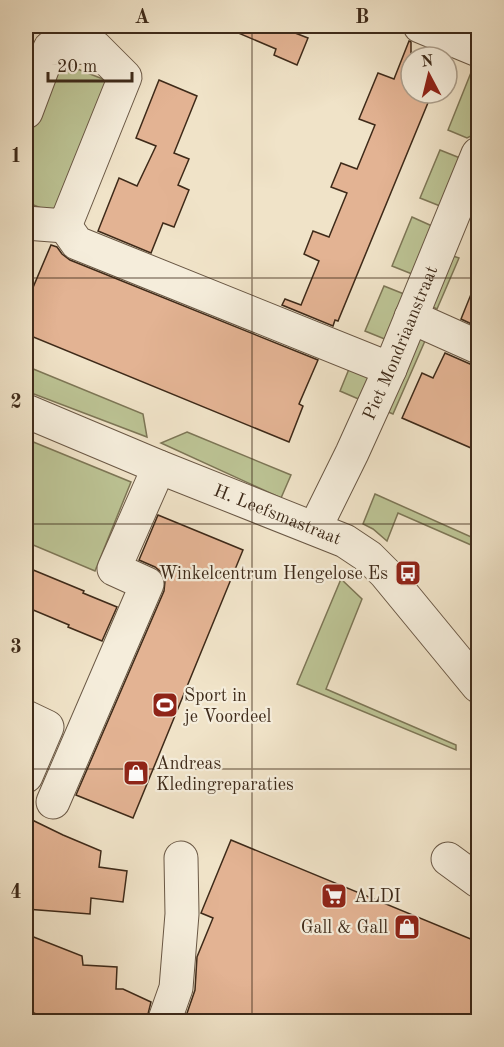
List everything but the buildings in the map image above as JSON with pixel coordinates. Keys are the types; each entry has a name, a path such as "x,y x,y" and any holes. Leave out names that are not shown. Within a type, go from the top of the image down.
{"street":[{"path":"420,26 478,50"},
{"path":"26,112 50,48 99,36 125,78 65,226"},
{"name":"Piet Mondriaanstraat","path":"315,528 390,369 478,154"},
{"path":"26,223 65,226"},
{"path":"65,226 76,243 390,369"},
{"path":"411,317 478,347"},
{"name":"H. Leefsmastraat","path":"26,411 345,541 369,557 384,573 478,686"},
{"path":"53,802 147,584 114,569 159,467"},
{"path":"26,717 47,727 26,776"},
{"path":"164,1022 176,988 182,914 181,858"},
{"path":"448,859 478,881"}],"green space":[{"path":"57,61 113,83 61,216 26,202 26,142"},
{"path":"474,65 478,69 478,118 471,136 467,138 448,130"},
{"path":"440,150 460,158 440,206 420,198"},
{"path":"412,217 432,226 412,274 392,266"},
{"path":"453,256 459,258 437,309 431,306"},
{"path":"384,286 404,294 387,340 365,331"},
{"path":"418,334 428,334 393,414 386,411"},
{"path":"26,366 143,414 147,437 26,391"},
{"path":"349,369 371,377 363,401 340,391"},
{"path":"187,432 291,475 281,498 161,443"},
{"path":"26,439 131,482 95,571 26,542"},
{"path":"375,494 478,540 478,548 398,513 387,541 363,524"},
{"path":"341,579 362,599 326,689 456,745 456,750 297,684"}],"place":[{"name":"Winkelcentrum Hengelose Es","path":"408,573"},
{"name":"Sport in je Voordeel","path":"165,705"},
{"name":"Andreas Kledingreparaties","path":"136,773"},
{"name":"ALDI","path":"334,896"},
{"name":"Gall & Gall","path":"407,927"}]}
